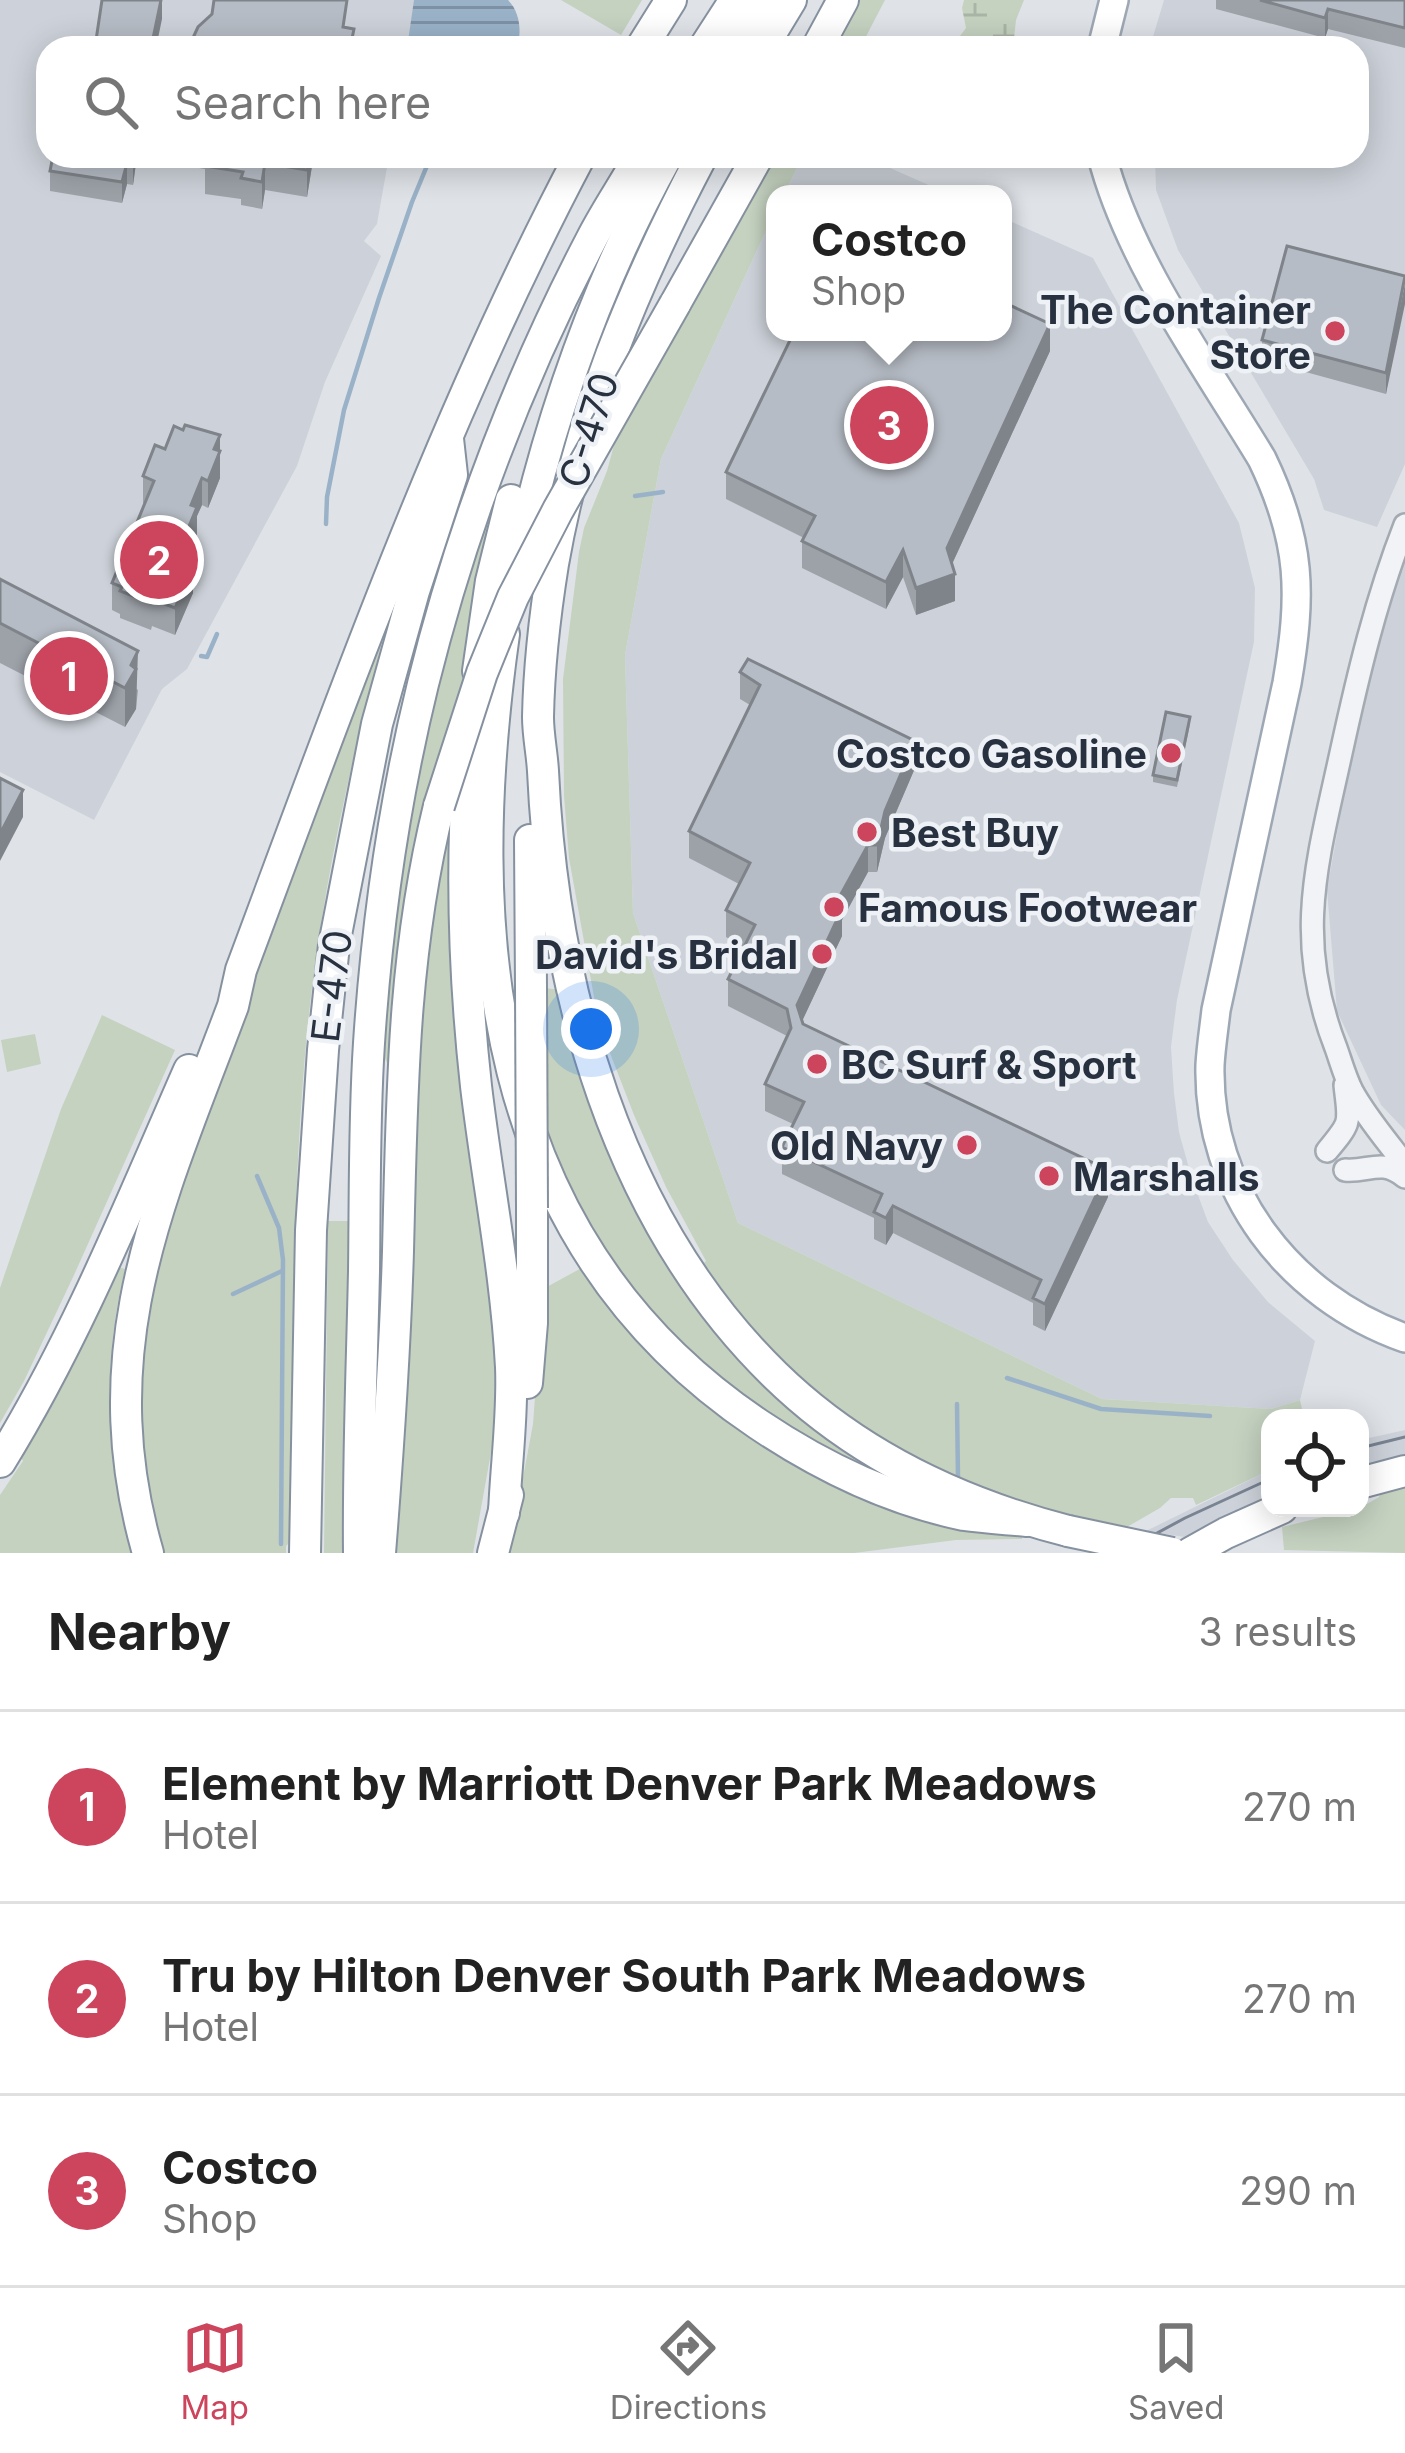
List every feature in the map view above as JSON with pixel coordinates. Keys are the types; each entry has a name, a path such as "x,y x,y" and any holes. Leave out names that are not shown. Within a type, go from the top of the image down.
{"highway":[{"path":"648,36 671,0"},
{"path":"712,36 735,0"},
{"path":"737,36 760,0"},
{"path":"769,36 791,0"},
{"path":"824,36 843,0"},
{"path":"148,1553 134,1495 125,1387 130,1321 148,1238 363,640 447,433 574,168"},
{"path":"359,1553 368,1064 382,908 398,802 434,644 485,482 567,287 634,168"},
{"path":"661,168 613,267 565,388 532,496 505,627 493,731 488,842 495,982 512,1079 544,1167 588,1250 650,1330 709,1387 778,1437 860,1480 961,1514 1027,1521"},
{"name":"C-470","path":"538,721 553,568 578,452 634,297 696,168"},
{"path":"380,1553 394,1348 409,972 439,806 482,673 526,571 751,168"},
{"path":"504,1513 510,1352 476,1087 464,923 471,728 491,581 521,463 561,338 623,189"},
{"name":"E-470","path":"305,1553 313,1183 332,962 377,724 452,476 447,433"},
{"path":"538,721 552,881 576,1004 615,1126 644,1195 708,1299 783,1383 887,1460 974,1502 1027,1521 1172,1553"},
{"path":"493,1553 520,1433 530,1354 530,753 538,721"},
{"path":"0,1462 74,1327 221,997 242,970"},
{"path":"1369,1481 1405,1472"},
{"path":"1190,1553 1262,1517"}],"main road":[{"path":"1105,36 1114,0"},
{"path":"1106,168 1134,242 1262,459 1294,550 1298,598 1287,683 1216,1010 1210,1065 1220,1144 1249,1216 1284,1258 1337,1304 1405,1338"}],"street":[{"path":"1405,525 1368,631 1317,859 1310,927 1322,1012 1352,1090 1405,1165"},
{"path":"1328,1151 1346,1128 1350,1113 1345,1072"},
{"path":"1346,1169 1380,1166 1405,1177"}],"shaded area":[{"path":"0,0 415,0 409,36 36,36 36,168 387,168 377,224 364,241 381,256 325,382 297,466 187,669 162,689 94,820 0,772"},
{"path":"1164,0 1405,0 1405,464 1377,527 1324,510 1314,479 1178,250 1156,190 1155,168 1369,168 1369,36 1153,36"},
{"path":"797,168 890,168 929,185 788,185"},
{"path":"1012,222 1093,258 1239,523 1255,588 1254,642 1171,1047 1179,1132 1208,1222 1268,1302 1315,1341 1300,1400 1271,1409 1102,1399 738,1223 633,913 625,655 661,459 766,231 766,341 1012,341"},
{"path":"1405,550 1405,1130 1381,1105 1337,1011 1327,890 1355,732"},
{"path":"1405,1430 1405,1462 1369,1469 1369,1438"},
{"path":"1261,1474 1261,1506 1191,1538 1146,1531"}],"green space":[{"path":"561,0 642,0 621,35"},
{"path":"855,0 885,0 866,36 836,36"},
{"path":"964,0 1024,0 1014,36 960,36 966,28"},
{"path":"763,168 797,168 788,185 766,185 766,231 661,459 625,655 633,913 738,1223 1102,1399 1271,1409 1261,1409 1261,1474 1196,1505 1193,1498 1171,1498 1127,1527 1025,1503 964,1481 919,1460 837,1408 765,1342 704,1263 666,1187 610,1053 594,997 569,858 563,679 584,528 621,419"},
{"path":"497,485 504,488 393,1065 381,1052 405,834 439,670"},
{"path":"378,644 333,855 309,1014 295,1244 292,1540 286,1553 160,1553 142,1471 139,1336 171,1204"},
{"path":"456,781 496,1363 495,1430 473,1553 396,1553 416,998"},
{"path":"545,988 560,990 671,1267 909,1488 789,1433 710,1375 626,1287 564,1188 522,1043"},
{"path":"102,1015 175,1050 74,1275 0,1423 0,1288 61,1109"},
{"path":"35,1034 41,1064 7,1072 1,1040"},
{"path":"328,1221 353,1221 347,1553 324,1553"},
{"path":"111,1265 125,1269 113,1340 110,1411 117,1483 132,1553 0,1553 0,1495 23,1461 18,1451"},
{"path":"587,1265 701,1392 975,1526 1022,1539 956,1540 854,1553 503,1553 533,1424 543,1289"},
{"path":"1300,1400 1302,1409 1271,1409"},
{"path":"1405,1480 1405,1553 1284,1550 1282,1527 1323,1517 1369,1517 1369,1503"}],"water":[{"path":"414,0 508,0 519,22 519,36 409,36"}],"building":[{"path":"102,0 161,0 154,36 97,36"},
{"path":"214,0 347,0 343,27 354,29 353,36 194,36 212,14"},
{"path":"1260,0 1405,0 1405,28 1328,9 1325,18"},
{"path":"51,168 126,168 122,182"},
{"path":"218,168 264,168 262,182 241,178 243,172"},
{"path":"1287,246 1405,276 1386,373 1262,340"},
{"path":"1012,306 1050,324 947,548 955,574 916,588 903,550 886,582 802,541 815,516 726,472 790,341 1012,341"},
{"path":"185,425 220,435 214,449 220,451 208,481 202,478 191,505 197,507 175,560 193,566 175,608 120,591 122,587 112,583 154,481 143,476 155,445 165,449 174,426 183,430"},
{"path":"0,579 138,651 131,665 136,669 125,688 0,623"},
{"path":"748,659 915,741 885,811 877,845 868,845 835,905 842,909 797,1005 803,1024 1108,1170 1045,1304 1033,1298 1041,1280 893,1206 886,1218 874,1212 882,1194 782,1147 804,1102 765,1084 791,1028 787,1009 728,979 755,925 726,910 750,863 689,831 760,685 740,672"},
{"path":"1166,712 1190,717 1177,780 1153,775"},
{"path":"0,778 23,790 0,834"}],"waterway":[{"path":"326,524 344,410 426,168"},
{"path":"635,496 663,492"},
{"path":"201,656 207,657 217,634"},
{"path":"257,1176 279,1228 283,1260 281,1544"},
{"path":"233,1294 282,1271"},
{"path":"1007,1378 1101,1409 1210,1416"},
{"path":"957,1404 958,1479"}],"tram line":[{"path":"1369,1446 1405,1437"},
{"path":"1120,1553 1261,1483"}],"place":[{"name":"The Container Store","path":"1335,331"},
{"name":"Costco","path":"889,425"},
{"name":"Tru by Hilton Denver South Park Meadows","path":"159,560"},
{"name":"Element by Marriott Denver Park Meadows","path":"69,676"},
{"name":"Costco Gasoline","path":"1171,753"},
{"name":"Best Buy","path":"867,832"},
{"name":"Famous Footwear","path":"834,907"},
{"name":"David's Bridal","path":"822,954"},
{"name":"BC Surf & Sport","path":"817,1064"},
{"name":"Old Navy","path":"967,1145"},
{"name":"Marshalls","path":"1049,1176"}]}
